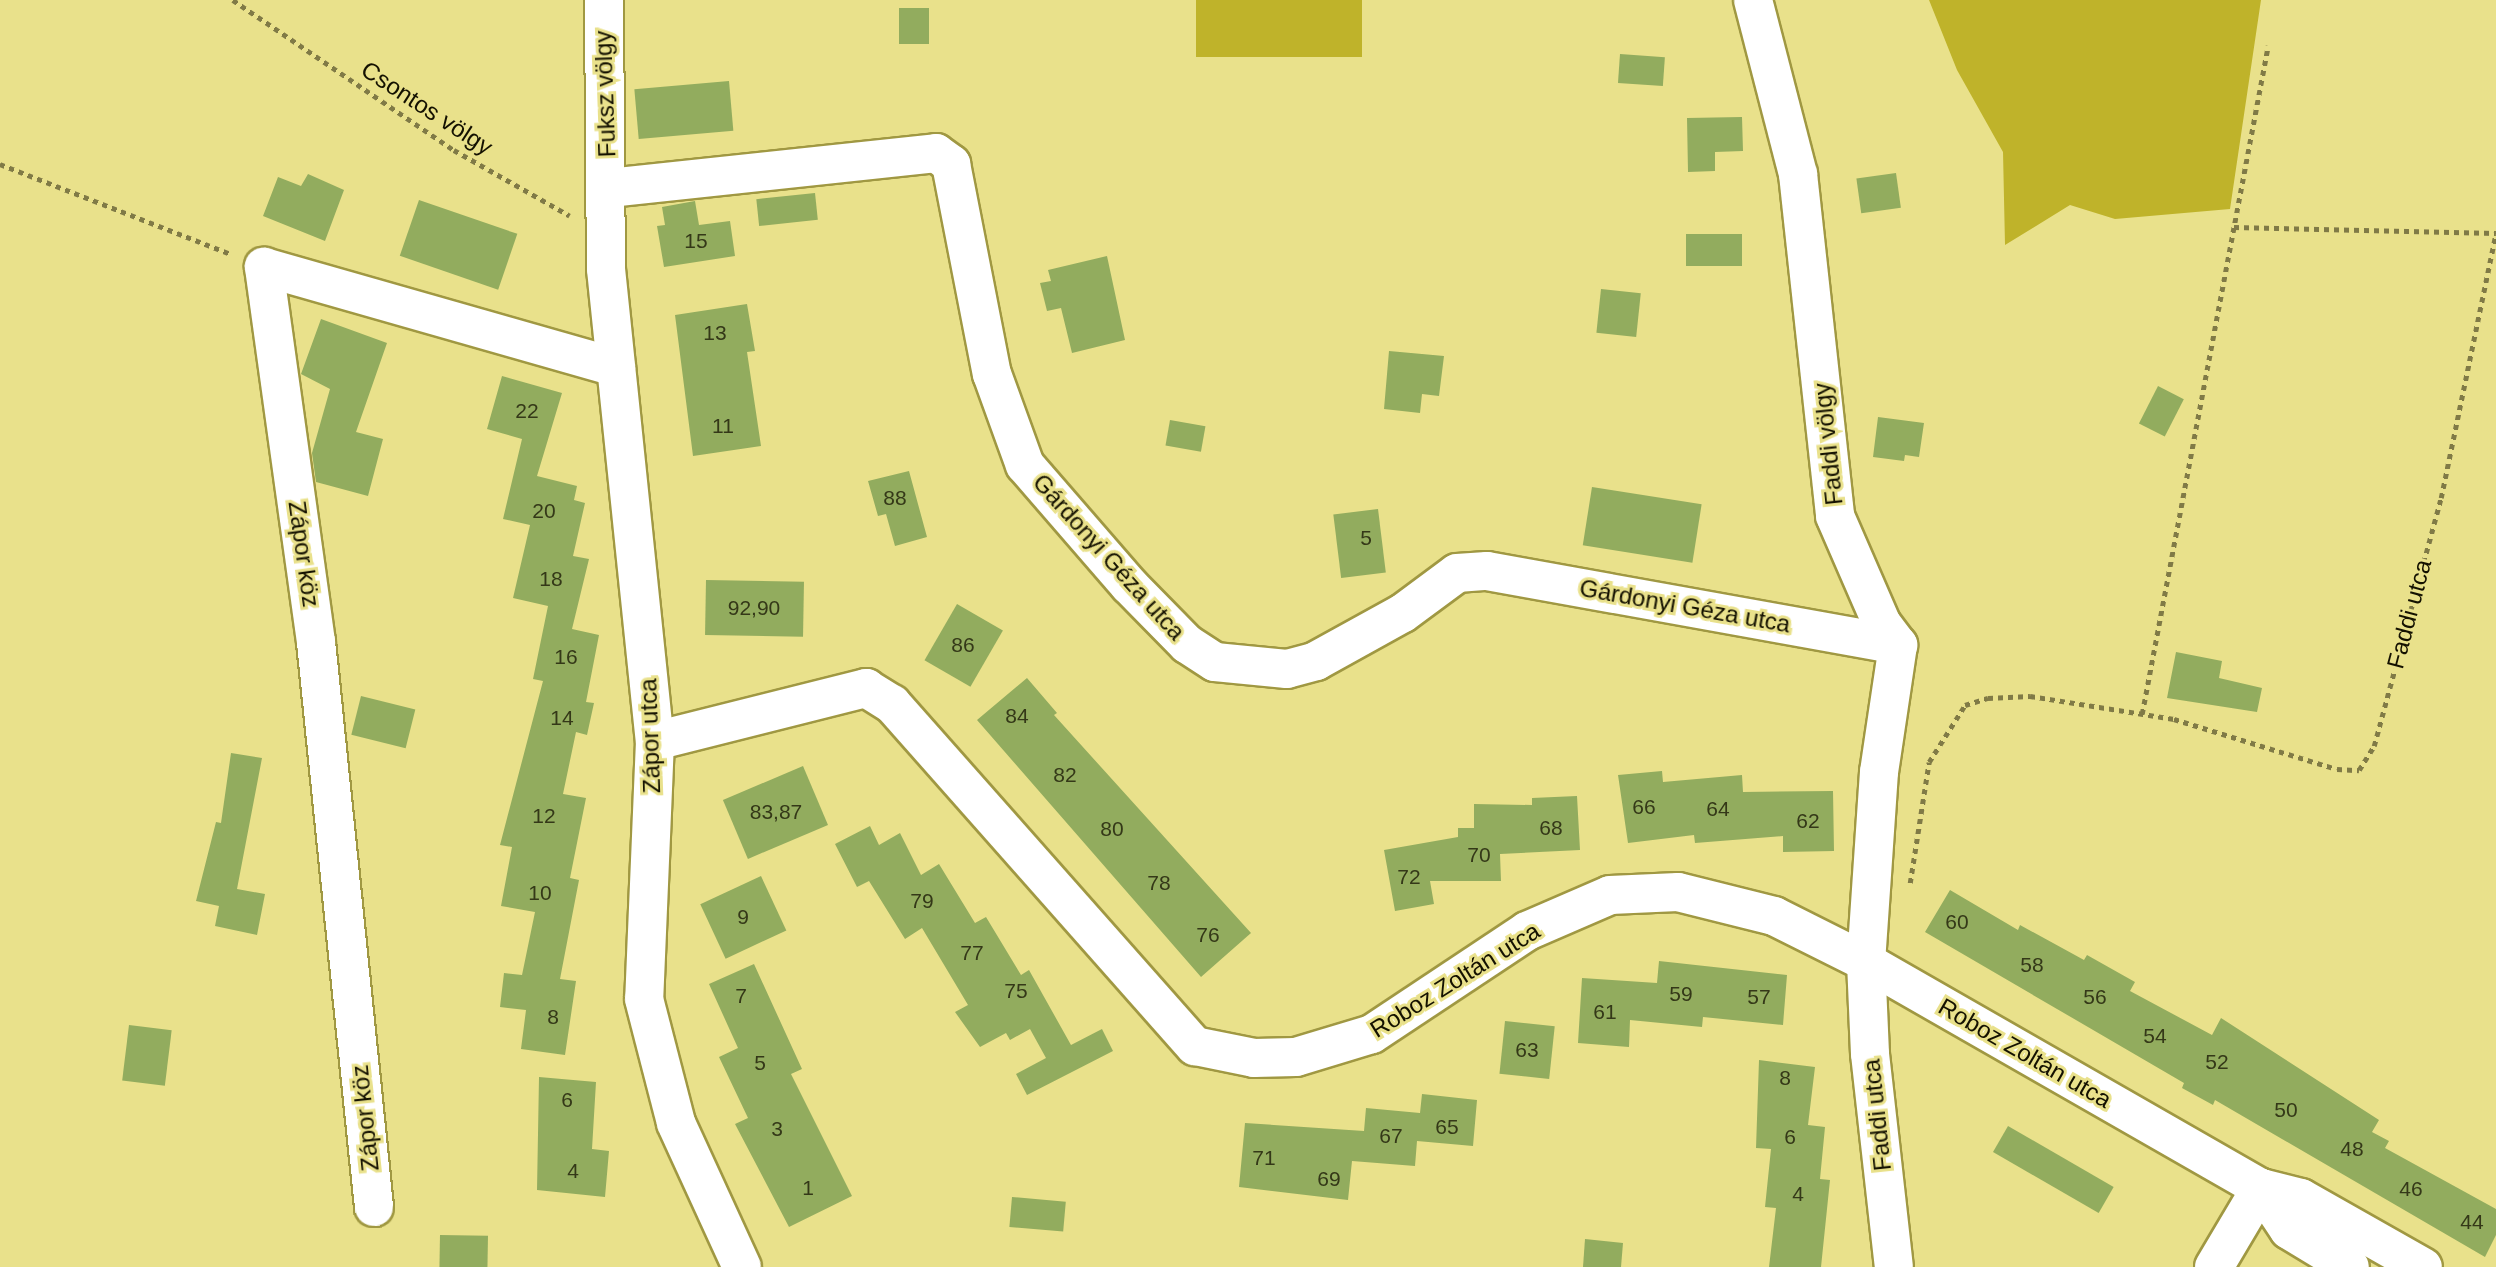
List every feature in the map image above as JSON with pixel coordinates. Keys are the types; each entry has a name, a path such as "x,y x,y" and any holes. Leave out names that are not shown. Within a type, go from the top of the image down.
{"street":[{"name":"Fuksz völgy","path":"604,0 609,188"},
{"name":"Faddi völgy","path":"1753,0 1798,174 1835,516 1882,624 1898,645"},
{"name":"Gárdonyi Géza utca","path":"609,188 936,153 951,164 992,374 1026,465 1129,585 1187,644 1215,662 1287,669 1317,661 1393,620 1457,573 1487,571 1898,645"},
{"name":"Zápor utca","path":"609,188 607,237 616,367 655,741 644,999 676,1123 742,1267"},
{"path":"264,267 616,367"},
{"name":"Zápor köz","path":"264,267 316,642 374,1207"},
{"path":"1867,944 1879,772 1898,645"},
{"name":"Roboz Zoltán utca","path":"655,741 866,688 892,704 1195,1046 1254,1058 1296,1057 1372,1034 1527,932 1610,895 1678,892 1774,916 1867,944 2262,1188 2301,1198 2423,1267"},
{"name":"Faddi utca","path":"1867,944 1870,1054 1894,1267"},
{"path":"2214,1267 2262,1188"},
{"name":"Roboz Zoltán utca","path":"2262,1188 2289,1230 2350,1267"}],"path":[{"name":"Csontos völgy","path":"233,0 454,150 607,237"},
{"path":"2141,714 2268,46"},
{"path":"0,164 264,267"},
{"name":"Faddi utca","path":"1867,944 1895,919 1909,886 1929,762 1965,705 2029,696 2141,714 2262,742 2337,769 2360,770 2374,746 2441,498 2496,233 2234,227"}],"shaded area":[{"path":"1196,0 1362,0 1362,57 1196,57"},
{"path":"1929,0 2261,0 2230,209 2115,219 2070,205 2005,245 2003,152 1957,70"}],"building":[{"path":"899,8 929,8 929,44 899,44"},
{"path":"1620,54 1665,57 1663,86 1618,83"},
{"path":"729,81 733,131 639,139 634,89"},
{"path":"1742,117 1743,151 1715,152 1715,171 1688,172 1687,118"},
{"path":"1896,173 1901,208 1861,213 1856,179"},
{"path":"308,174 344,190 325,241 263,216 278,177 301,186"},
{"path":"815,193 818,220 759,226 756,199"},
{"path":"419,200 517,234 498,290 400,256"},
{"path":"695,201 699,225 730,221 735,256 664,267 657,226 665,225 662,207"},
{"path":"1686,234 1742,234 1742,266 1686,266"},
{"path":"1107,256 1125,340 1072,353 1061,308 1047,311 1040,283 1051,281 1048,270"},
{"path":"1601,289 1641,293 1636,337 1596,333"},
{"path":"747,304 755,351 747,352 761,446 693,456 675,315"},
{"path":"321,319 387,343 356,432 383,439 368,496 316,482 312,453 330,389 301,374"},
{"path":"1389,351 1444,356 1439,396 1422,394 1420,413 1384,409"},
{"path":"502,376 562,393 537,476 577,486 574,500 585,503 573,556 589,559 572,629 599,635 586,702 594,703 587,735 576,732 563,794 586,798 570,878 579,880 560,979 576,981 565,1055 521,1049 526,1010 500,1007 504,973 522,975 535,912 501,906 512,847 500,845 543,681 533,679 548,606 513,598 530,525 503,519 522,439 487,429"},
{"path":"2158,386 2184,399 2165,437 2139,423"},
{"path":"1878,417 1924,423 1919,457 1905,455 1904,461 1873,457"},
{"path":"1170,420 1205,426 1201,452 1165,446"},
{"path":"909,471 927,537 895,546 886,514 878,516 868,481"},
{"path":"1592,487 1702,504 1692,563 1583,545"},
{"path":"1378,509 1386,573 1341,578 1333,514"},
{"path":"706,580 804,582 803,637 705,635"},
{"path":"957,604 1003,630 970,687 924,660"},
{"path":"2176,652 2222,661 2219,678 2262,688 2257,712 2167,698"},
{"path":"1027,678 1057,713 1054,715 1251,933 1201,977 977,720"},
{"path":"361,696 415,710 406,748 351,735"},
{"path":"231,753 262,758 237,889 265,894 257,935 215,926 219,906 196,901 216,822 221,823"},
{"path":"803,766 828,825 748,859 723,800"},
{"path":"1662,771 1663,782 1742,775 1743,792 1833,791 1834,851 1783,852 1783,836 1695,843 1694,835 1628,843 1618,775"},
{"path":"1577,796 1580,850 1500,854 1501,881 1430,881 1434,904 1395,911 1384,850 1458,837 1458,828 1474,828 1474,804 1532,805 1532,798"},
{"path":"870,826 879,845 900,833 921,875 939,864 975,923 986,917 1021,975 1029,970 1071,1045 1102,1029 1113,1051 1027,1095 1016,1074 1046,1058 1030,1029 1010,1040 1006,1033 980,1047 955,1012 968,1005 922,928 905,939 869,881 857,887 835,844"},
{"path":"761,876 786,930 726,959 700,904"},
{"path":"1950,890 2018,930 2020,925 2084,960 2087,955 2135,982 2130,991 2212,1035 2221,1018 2379,1120 2372,1132 2389,1141 2385,1148 2496,1209 2496,1235 2485,1257 2215,1100 2213,1105 2182,1088 2184,1083 1925,932"},
{"path":"1659,961 1787,975 1783,1025 1703,1017 1702,1027 1630,1020 1629,1047 1578,1043 1582,978 1657,983"},
{"path":"754,964 802,1069 791,1074 852,1196 789,1227 735,1124 748,1118 719,1057 738,1048 709,984"},
{"path":"1505,1021 1555,1026 1549,1079 1499,1074"},
{"path":"129,1025 172,1030 165,1086 122,1081"},
{"path":"1759,1060 1815,1067 1808,1125 1825,1127 1820,1179 1830,1180 1821,1267 1769,1267 1776,1208 1765,1207 1771,1149 1756,1148"},
{"path":"539,1077 596,1082 592,1149 609,1151 605,1197 537,1190"},
{"path":"1422,1094 1477,1100 1473,1146 1417,1141 1415,1166 1352,1161 1348,1200 1239,1187 1245,1123 1364,1131 1366,1108 1420,1113"},
{"path":"2008,1126 2114,1187 2099,1213 1993,1152"},
{"path":"1012,1197 1066,1202 1063,1232 1009,1227"},
{"path":"440,1235 488,1236 487,1267 439,1267"},
{"path":"1585,1239 1623,1243 1621,1267 1583,1267"}]}
